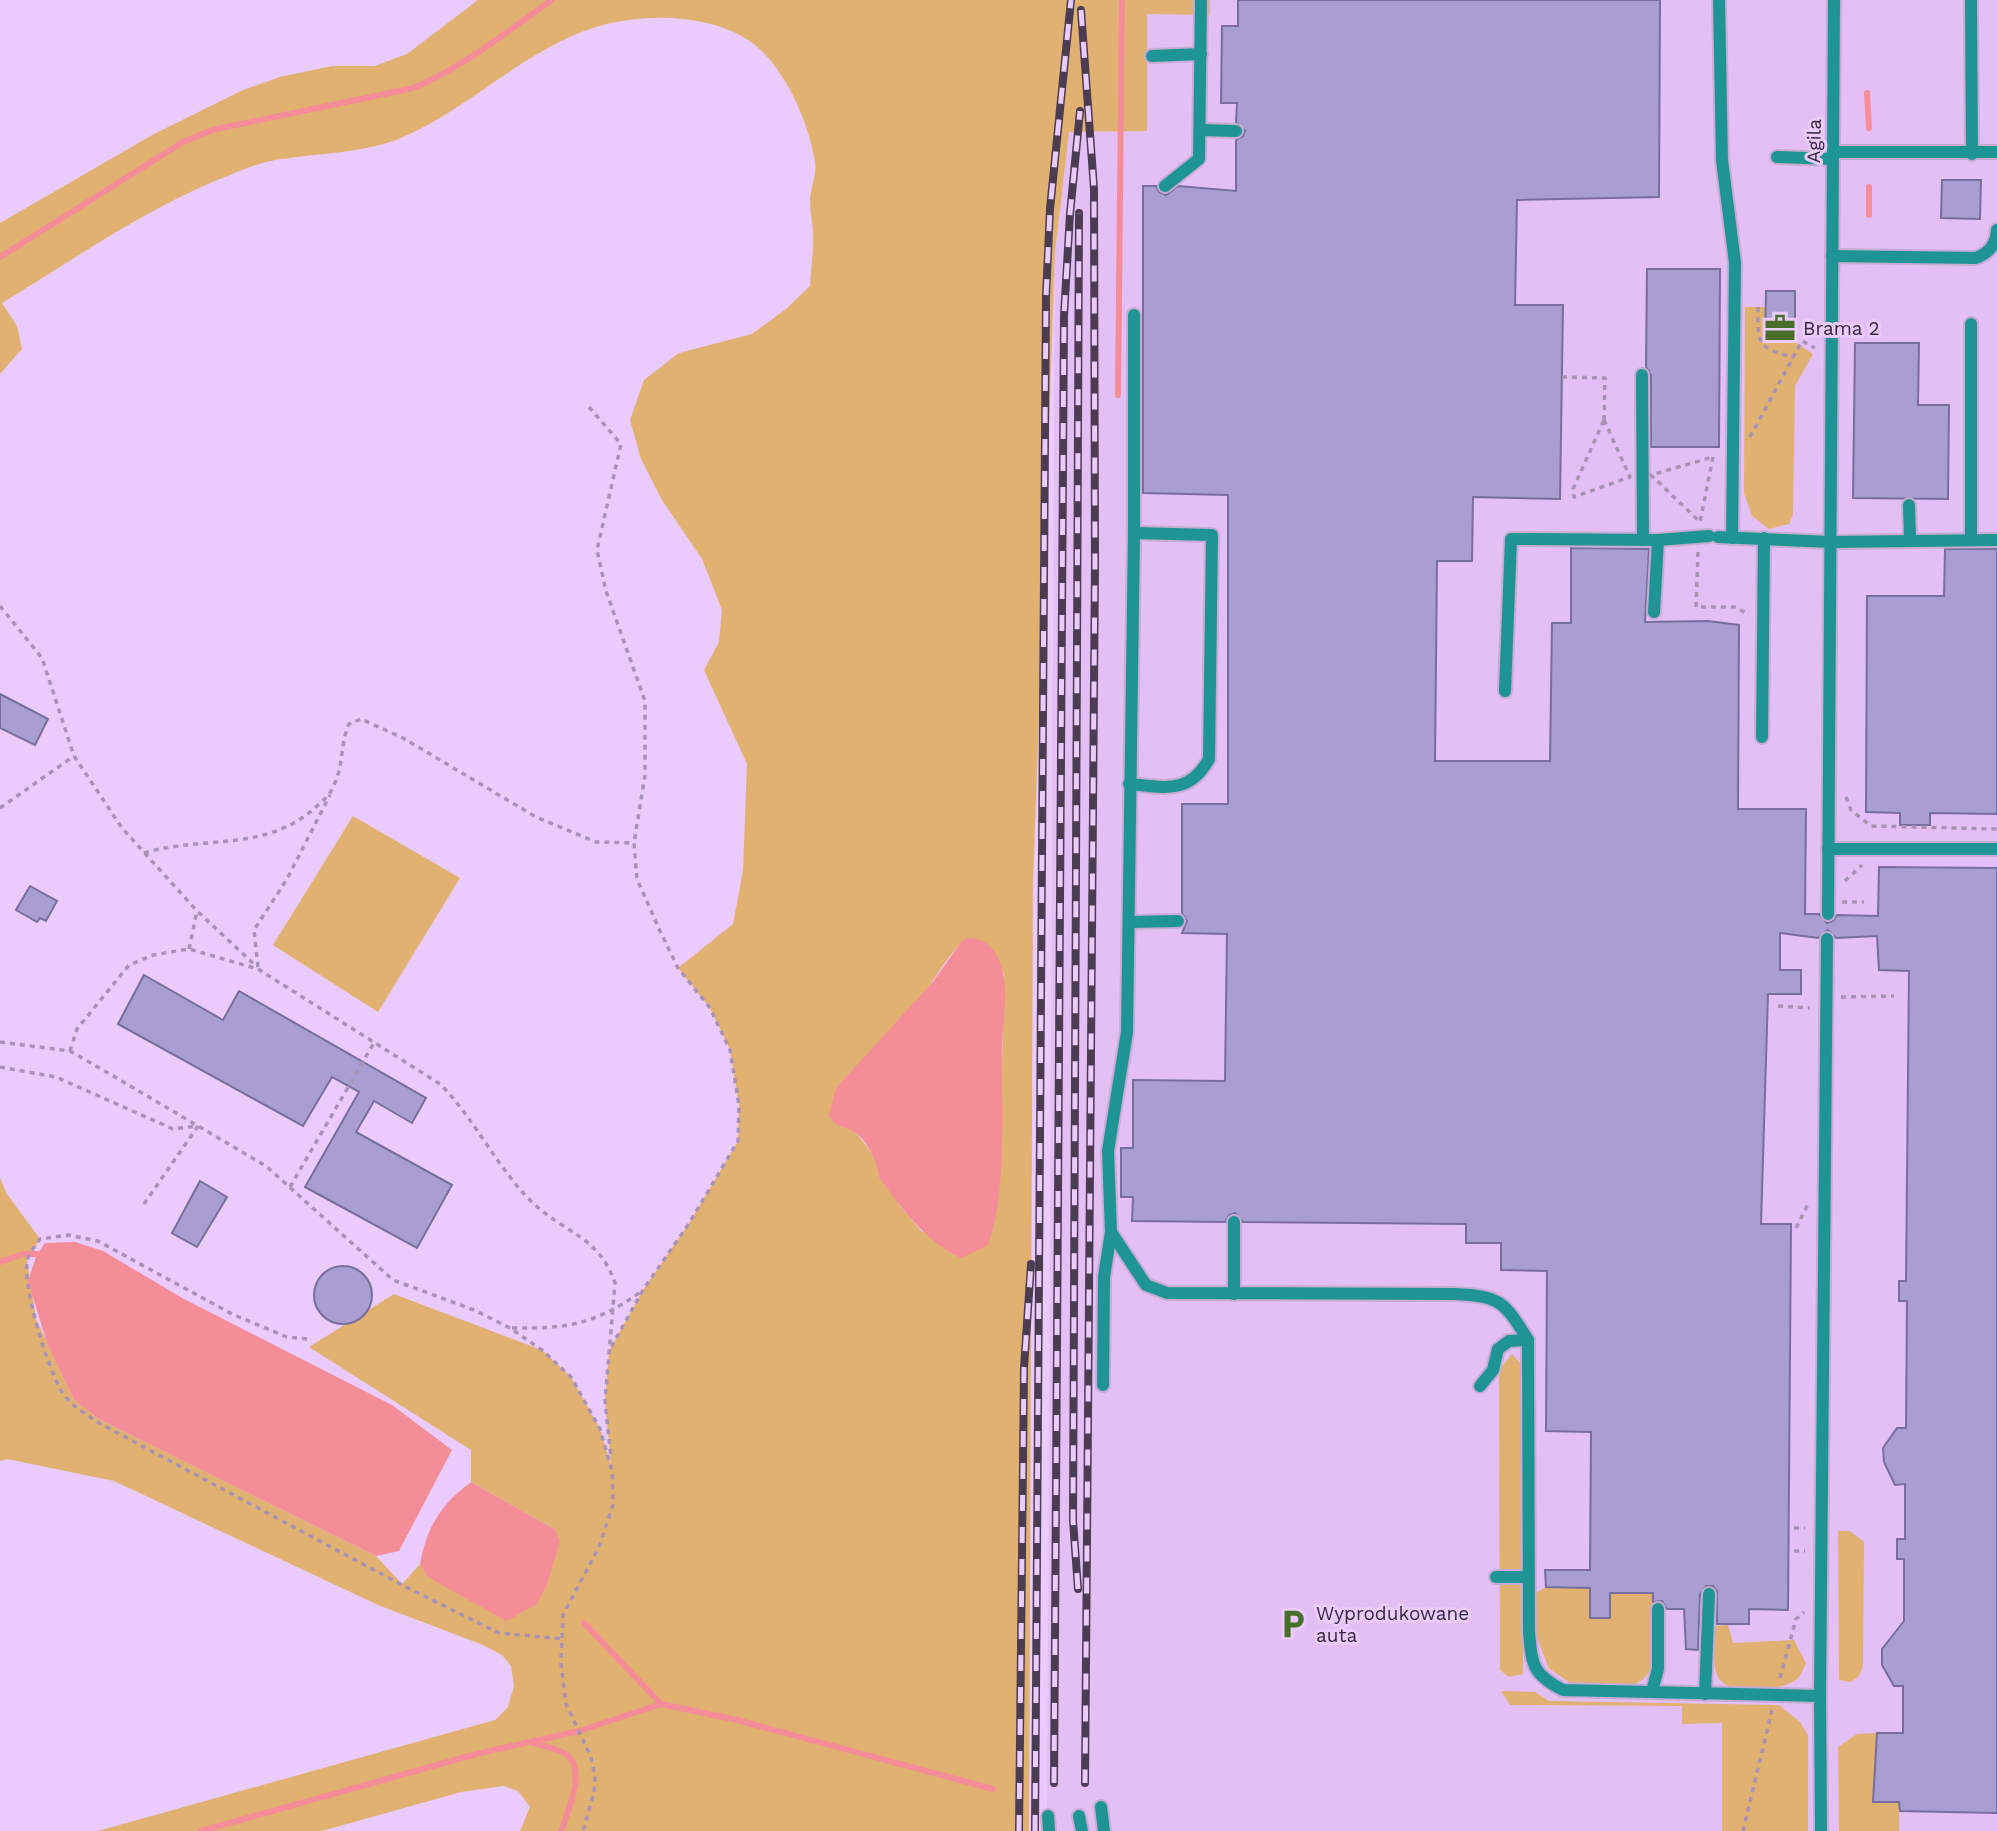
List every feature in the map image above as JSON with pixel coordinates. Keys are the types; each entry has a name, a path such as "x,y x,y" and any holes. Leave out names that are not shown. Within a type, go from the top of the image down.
{"lane":[{"path":"1165,186 1199,159 1201,0"},
{"path":"1719,0 1722,160 1735,263 1720,537"},
{"name":"Agila","path":"1828,914 1834,0"},
{"path":"1970,0 1972,154"},
{"path":"1152,56 1200,54"},
{"path":"1200,131 1236,131"},
{"path":"1777,157 1997,152"},
{"path":"1832,256 1976,258 1988,253 1997,239 1997,230"},
{"path":"1103,1385 1104,1277 1111,1232 1108,1151 1127,1032 1134,533 1134,315"},
{"path":"1970,324 1971,540"},
{"path":"1642,375 1643,540"},
{"path":"1909,505 1910,539"},
{"path":"1129,784 1175,788 1201,774 1209,759 1212,535 1134,533"},
{"path":"1504,691 1511,539 1658,540 1720,537 1831,542 1997,540"},
{"path":"1762,737 1764,538"},
{"path":"1654,612 1658,540"},
{"path":"1828,849 1997,849"},
{"path":"1130,922 1178,921"},
{"path":"1822,1831 1820,1696 1827,939"},
{"path":"1234,1222 1234,1294"},
{"path":"1111,1232 1146,1285 1167,1293 1479,1295 1497,1299 1513,1316 1528,1340 1528,1577 1531,1662 1542,1679 1563,1690 1820,1696"},
{"path":"1480,1386 1493,1370 1498,1349 1509,1341 1528,1340"},
{"path":"1496,1577 1528,1577"},
{"path":"1705,1694 1709,1594"},
{"path":"1652,1691 1658,1669 1658,1609"},
{"path":"1101,1807 1104,1831"},
{"path":"1048,1816 1049,1831"},
{"path":"1079,1816 1082,1831"}],"path":[{"path":"1758,307 1758,340 1768,351 1793,357"},
{"path":"1746,446 1802,341 1815,348"},
{"path":"1562,377 1605,378 1604,420 1573,489 1573,498 1630,477 1604,420"},
{"path":"589,407 621,444 597,550 606,591 645,701 645,775 634,843 637,880 678,968 710,1008 730,1050 739,1105 738,1141 688,1225 643,1290 609,1351"},
{"path":"1713,457 1700,522 1661,484 1651,475 1713,457"},
{"path":"1699,551 1696,607 1736,607 1752,617"},
{"path":"0,606 42,658 74,756 122,828 197,911 258,969 440,1084 464,1108 504,1171 534,1204 597,1248 608,1264 615,1283 605,1401 613,1505 599,1547 566,1604 563,1615 561,1663 566,1704 592,1757 595,1777 594,1792 583,1831"},
{"path":"258,969 254,930 287,879 330,793 343,763 343,739 349,724 361,719 403,738 536,817 596,842 634,843"},
{"path":"0,808 74,756"},
{"path":"144,853 170,846 208,845 258,837 299,823 330,793"},
{"path":"1871,826 1997,829"},
{"path":"1842,885 1866,862"},
{"path":"1842,902 1864,902"},
{"path":"189,949 197,911"},
{"path":"70,1051 77,1029 130,965 153,955 189,949 258,969"},
{"path":"1840,997 1894,996"},
{"path":"290,1187 375,1041"},
{"path":"0,1042 70,1051 266,1166 393,1280 474,1310 510,1328 542,1350 571,1377 600,1429 612,1471"},
{"path":"0,1067 56,1077 173,1129 198,1126"},
{"path":"144,1204 198,1126"},
{"path":"307,1339 287,1337 232,1314 98,1241 68,1235 40,1239 27,1261 39,1332 58,1383 76,1407 99,1423 402,1585 499,1633 564,1639"},
{"path":"510,1328 573,1325 612,1312 643,1290"},
{"path":"1794,1528 1808,1528"},
{"path":"1794,1551 1807,1550"},
{"path":"1743,1831 1796,1619"}],"shaded area":[{"path":"478,0 1210,0 1210,15 1147,14 1147,131 1069,132 1055,253 1033,885 1029,1831 520,1831 530,1807 518,1791 503,1786 461,1792 322,1831 98,1831 495,1720 508,1707 514,1686 511,1666 502,1655 483,1645 378,1605 114,1481 7,1459 0,1461 0,1178 7,1194 40,1239 27,1261 36,1319 74,1400 99,1419 376,1556 402,1584 420,1564 428,1577 554,1529 471,1482 471,1450 309,1347 394,1294 542,1350 571,1377 600,1429 611,1465 605,1401 609,1351 643,1290 688,1225 738,1141 739,1105 730,1050 710,1008 678,968 733,924 743,870 747,764 704,670 719,642 722,610 702,559 662,500 641,459 630,420 644,380 679,353 752,334 786,309 810,286 813,239 810,199 815,175 812,146 792,94 761,50 731,31 691,20 649,18 608,24 565,39 540,52 449,113 401,138 357,150 269,161 242,170 142,217 2,303 17,326 22,349 0,374 0,223 154,134 243,90 280,77 332,66 375,66 407,54","holes":["970,938 998,959 1004,975 999,1193 922,1232 900,1206 869,1149 856,1133 907,1026 940,969 956,949"]},
{"path":"1210,0 1997,0 1997,1831 1047,1831 1055,253 1069,132 1146,131 1147,13 1210,15"},
{"path":"1745,307 1766,307 1766,342 1795,342 1813,354 1795,386 1793,515 1789,524 1769,529 1752,516 1744,493"},
{"path":"353,816 460,878 378,1012 273,945"},
{"path":"969,938 982,941 992,949 999,960 1004,981 1002,1148 998,1202 987,1246 961,1258 936,1243 915,1223 879,1177 865,1142 856,1133 837,1125 829,1115 836,1088 932,983 962,941"},
{"path":"75,1242 103,1251 184,1299 392,1405 452,1450 399,1551 376,1556 99,1419 74,1400 47,1343 28,1281 37,1254 45,1243"},
{"path":"1512,1354 1521,1364 1523,1674 1509,1677 1500,1670 1499,1370"},
{"path":"471,1482 554,1529 560,1541 547,1585 537,1604 506,1621 428,1577 420,1564 436,1518 451,1499"},
{"path":"1838,1531 1850,1531 1864,1542 1863,1667 1858,1677 1851,1682 1839,1680"},
{"path":"1546,1587 1590,1588 1590,1618 1610,1593 1653,1593 1650,1670 1645,1677 1629,1687 1597,1690 1574,1685 1549,1669 1534,1629 1535,1593"},
{"path":"1728,1625 1733,1643 1794,1640 1806,1663 1799,1676 1782,1686 1759,1690 1726,1685 1717,1674 1714,1646 1715,1626"},
{"path":"1501,1691 1535,1692 1549,1701 1779,1705 1800,1722 1808,1735 1808,1831 1722,1831 1722,1723 1682,1724 1682,1706 1510,1705"},
{"path":"1877,1733 1873,1802 1899,1802 1899,1831 1839,1831 1838,1747 1857,1734"}],"building":[{"path":"1238,0 1660,0 1659,197 1517,200 1515,305 1563,305 1560,499 1473,497 1472,561 1437,561 1435,761 1550,761 1552,623 1571,623 1571,548 1649,549 1645,622 1708,621 1739,625 1738,809 1806,809 1805,914 1819,914 1827,923 1833,921 1837,915 1878,916 1879,867 1997,868 1997,1813 1900,1811 1899,1802 1873,1802 1877,1733 1903,1733 1903,1686 1894,1686 1882,1665 1882,1649 1904,1621 1904,1559 1897,1559 1897,1539 1905,1539 1905,1484 1895,1485 1884,1462 1883,1448 1897,1428 1906,1428 1907,1301 1899,1301 1899,1281 1906,1281 1909,971 1879,970 1877,936 1836,938 1828,930 1818,938 1780,933 1780,970 1801,970 1801,994 1768,994 1761,1224 1791,1224 1788,1610 1749,1609 1749,1624 1717,1624 1717,1591 1713,1586 1706,1586 1700,1594 1698,1650 1686,1649 1684,1609 1667,1609 1662,1601 1653,1602 1653,1593 1610,1593 1610,1618 1590,1618 1590,1588 1546,1587 1545,1570 1590,1570 1591,1432 1546,1431 1547,1271 1501,1270 1501,1243 1466,1243 1466,1224 1243,1222 1235,1213 1229,1215 1225,1222 1132,1221 1133,1197 1121,1197 1121,1148 1133,1148 1133,1080 1225,1081 1227,934 1182,933 1187,921 1182,913 1182,804 1228,804 1228,495 1143,493 1143,186 1156,186 1159,192 1166,195 1178,186 1236,191 1236,140 1243,136 1245,131 1236,122 1237,103 1221,103 1222,26 1238,26"},
{"path":"1942,180 1981,180 1980,219 1941,218"},
{"path":"1647,269 1720,269 1719,447 1651,447 1651,375 1646,367"},
{"name":"Brama 2","path":"1766,291 1795,291 1795,342 1765,342"},
{"path":"1855,343 1919,343 1918,405 1949,405 1948,499 1853,498"},
{"path":"1945,549 1997,549 1997,814 1930,813 1930,825 1900,825 1900,813 1866,812 1867,596 1944,596"},
{"path":"0,694 48,719 35,745 0,728"},
{"path":"30,886 57,901 46,921 40,918 37,922 16,910"},
{"path":"144,975 223,1020 239,991 426,1098 412,1123 374,1101 356,1132 452,1185 417,1248 305,1187 359,1092 332,1077 303,1126 118,1024"},
{"path":"200,1181 227,1197 197,1247 172,1233"},
{"path":"337,1266 349,1266 364,1274 372,1289 372,1301 364,1316 349,1324 337,1324 322,1316 314,1301 314,1289 322,1274"}],"waterway":[{"path":"0,257 183,142 212,130 413,88 467,60 552,0"},
{"path":"1118,395 1122,0"},
{"path":"1867,93 1869,128"},
{"path":"1869,187 1869,215"},
{"path":"0,1262 23,1254 37,1254"},
{"path":"584,1623 661,1704"},
{"path":"201,1831 476,1754 579,1731 661,1704 737,1720 993,1789"},
{"path":"530,1742 563,1753 573,1762 574,1792 561,1831"}],"railway":[{"path":"1035,1831 1046,297 1050,209 1071,0"},
{"path":"1081,10 1094,189 1095,564 1085,1783"},
{"path":"1054,1783 1064,316 1080,111"},
{"path":"1078,1589 1073,1520 1079,213"},
{"path":"1019,1831 1024,1368 1031,1264"}],"place":[{"name":"Brama 2","path":"1780,328"},
{"name":"Wyprodukowane auta","path":"1293,1624"}]}
